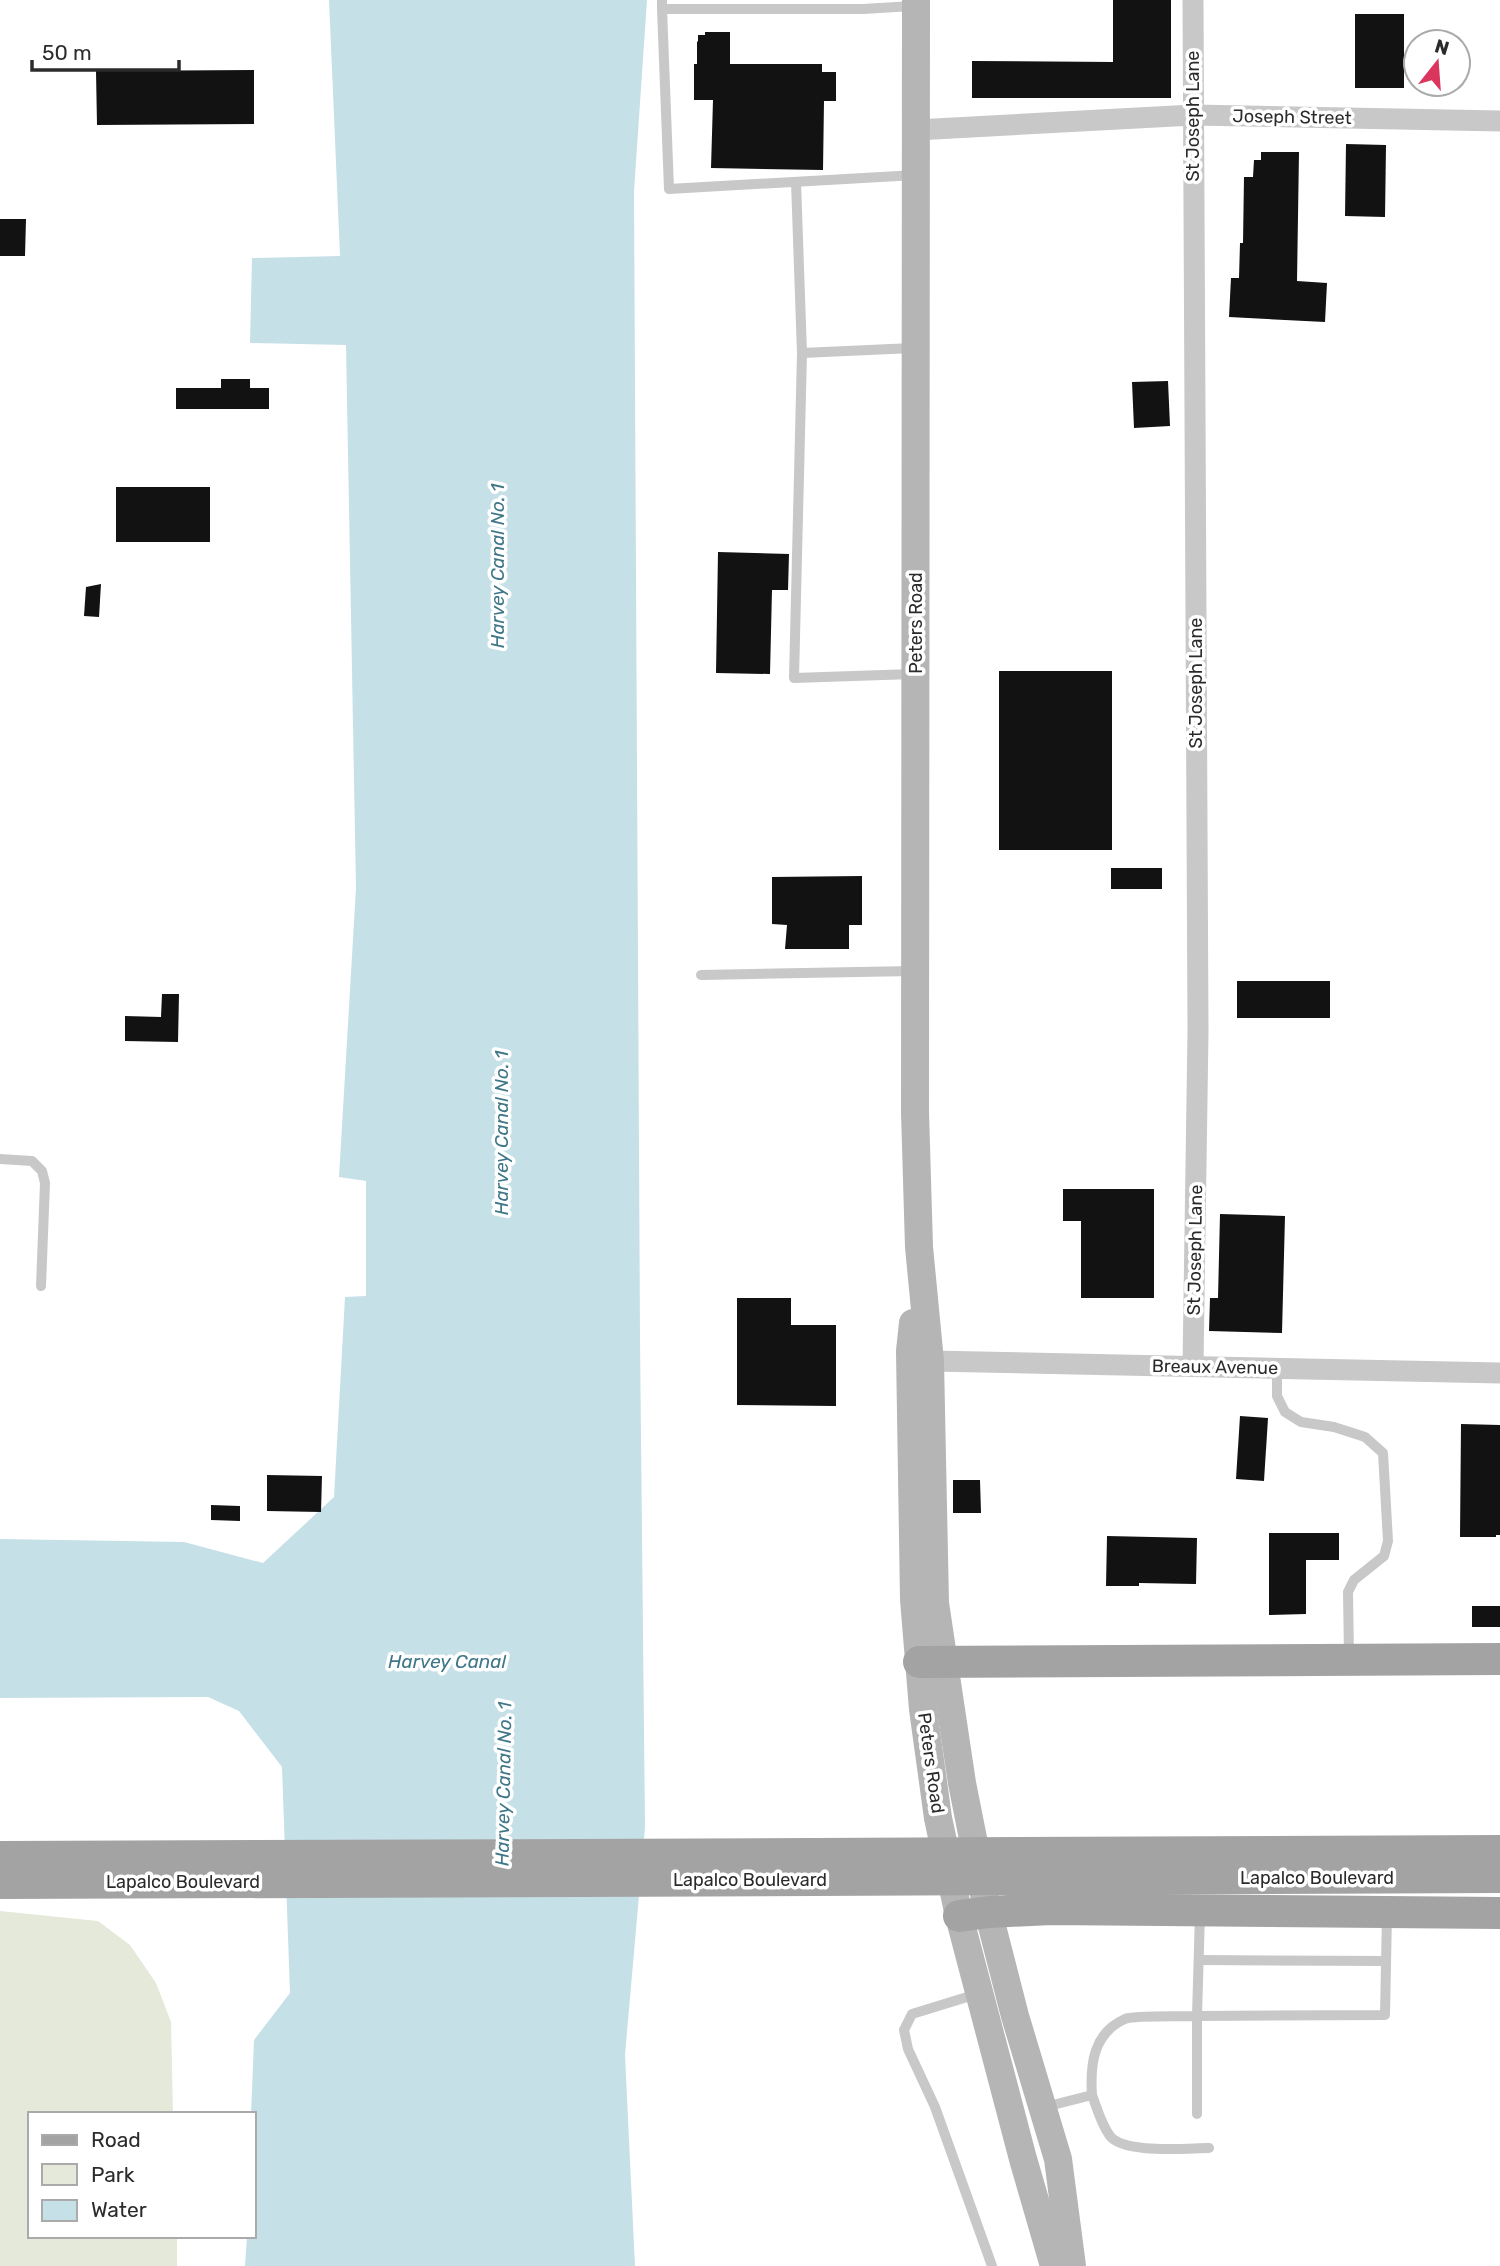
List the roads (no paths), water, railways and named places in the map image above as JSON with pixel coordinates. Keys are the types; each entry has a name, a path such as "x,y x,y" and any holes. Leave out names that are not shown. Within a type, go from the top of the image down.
{"main road":[{"name":"Peters Road","path":"916,3 915,1112 919,1247 930,1361 935,1603 931,1662 936,1805 974,1914 1015,2016 1043,2108 1058,2159 1072,2266"},
{"name":"Peters Road","path":"919,1247 910,1351 914,1599 931,1662"},
{"path":"931,1662 1500,1659"},
{"name":"Lapalco Boulevard","path":"0,1857 1500,1851"},
{"name":"Lapalco Boulevard","path":"0,1883 1500,1877"},
{"path":"974,1914 1051,1909 1500,1913"},
{"name":"Peters Road","path":"974,1914 980,1993 1054,2266"}],"street":[{"name":"St Joseph Lane","path":"1193,0 1198,1032 1193,1366"},
{"name":"Joseph Street","path":"916,130 1193,115 1500,121"},
{"name":"Breaux Avenue","path":"930,1361 1500,1373"}],"lane":[{"path":"916,3 869,9 662,4 668,189 916,176"},
{"path":"796,182 802,353 794,678 916,674"},
{"path":"802,353 916,348"},
{"path":"701,975 915,971"},
{"path":"0,1160 32,1161 42,1171 45,1183 41,1286"},
{"path":"1277,1368 1277,1396 1285,1412 1301,1422 1334,1427 1365,1437 1383,1453 1388,1541 1384,1556 1354,1580 1348,1592 1349,1660"},
{"path":"1197,2114 1200,1910"},
{"path":"1209,2148 1145,2147 1121,2144 1111,2137 1101,2121 1092,2095 1093,2057 1098,2042 1106,2032 1126,2018 1385,2015 1387,1911"},
{"path":"1199,1960 1386,1961"},
{"path":"980,1993 912,2014 904,2030 908,2049 935,2107 992,2266"},
{"path":"1043,2108 1092,2095"}],"water":[{"name":"Harvey Canal","path":"329,0 647,0 634,191 645,1827 625,2055 635,2266 245,2266 247,2238 256,2238 256,2112 251,2112 254,2040 290,1993 282,1767 239,1711 208,1697 0,1698 0,1539 184,1542 263,1563 334,1497 345,1297 366,1296 366,1181 339,1177 356,888 346,345 250,343 252,258 340,256"}],"water label":[{"name":"Harvey Canal No. 1","path":"497,566"},
{"name":"Harvey Canal No. 1","path":"501,1133"},
{"name":"Harvey Canal No. 1","path":"503,1784"}]}
